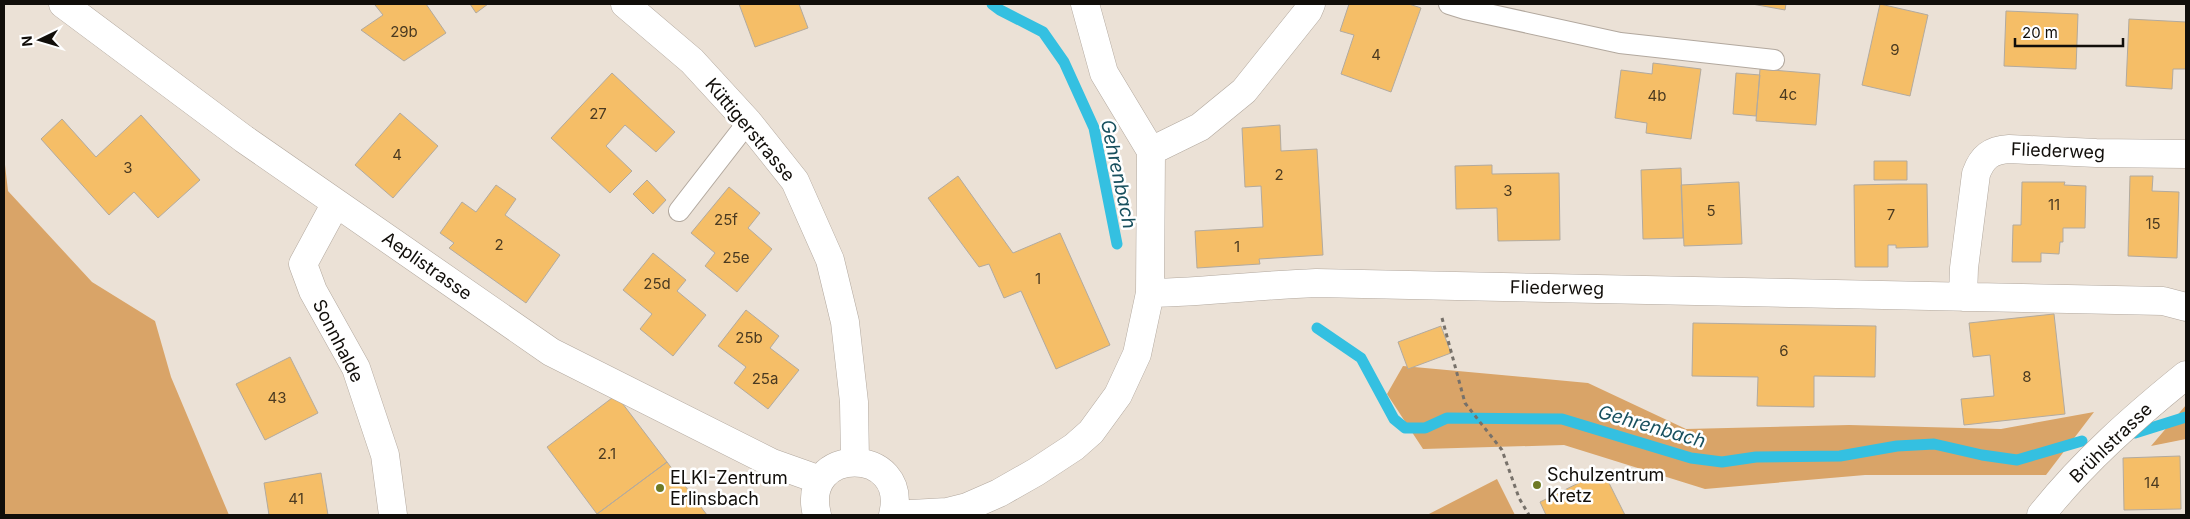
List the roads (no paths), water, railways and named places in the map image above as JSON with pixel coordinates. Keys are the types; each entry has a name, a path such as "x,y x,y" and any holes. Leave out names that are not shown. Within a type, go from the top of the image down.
{"street":[{"name":"Aeplistrasse","path":"63,4 244,139 551,352 772,463 820,480"},
{"name":"Küttigerstrasse","path":"625,4 692,61 748,122 795,181 830,260 846,331 854,402 855,461"},
{"path":"817,515 814,502 815,492 820,480 836,466 855,461 873,465 884,474 894,492 896,500 893,515 947,512 999,493 1074,447 1106,414 1129,375 1137,354 1150,293 1151,152 1104,72 1085,4"},
{"path":"1151,152 1200,128 1244,91 1311,4"},
{"name":"Fliederweg","path":"1963,297 1964,268 1976,174 1980,163 1987,155 1997,149 2186,154"},
{"name":"Sonnhalde","path":"336,203 303,264 313,291 356,368 385,455 393,515"},
{"name":"Fliederweg","path":"1150,293 1200,292 1316,283 2163,301 2186,308"},
{"name":"Brühlstrasse","path":"2041,515 2095,454 2186,375"}],"lane":[{"path":"1448,4 1620,43 1774,60"},
{"path":"679,211 748,122"}],"waterway":[{"name":"Gehrenbach","path":"992,4 1043,32 1064,62 1094,128 1117,244"},
{"name":"Gehrenbach","path":"1317,328 1361,358 1394,419 1405,428 1425,428 1447,418 1562,419 1691,458 1722,462 1756,457 1840,456 1897,446 1934,444 1982,455 2017,460 2082,441"},
{"name":"Gehrenbach","path":"2135,433 2186,417"}],"place":[{"name":"Schulzentrum Kretz","path":"1537,485"},
{"name":"ELKI-Zentrum Erlinsbach","path":"660,488"}]}
